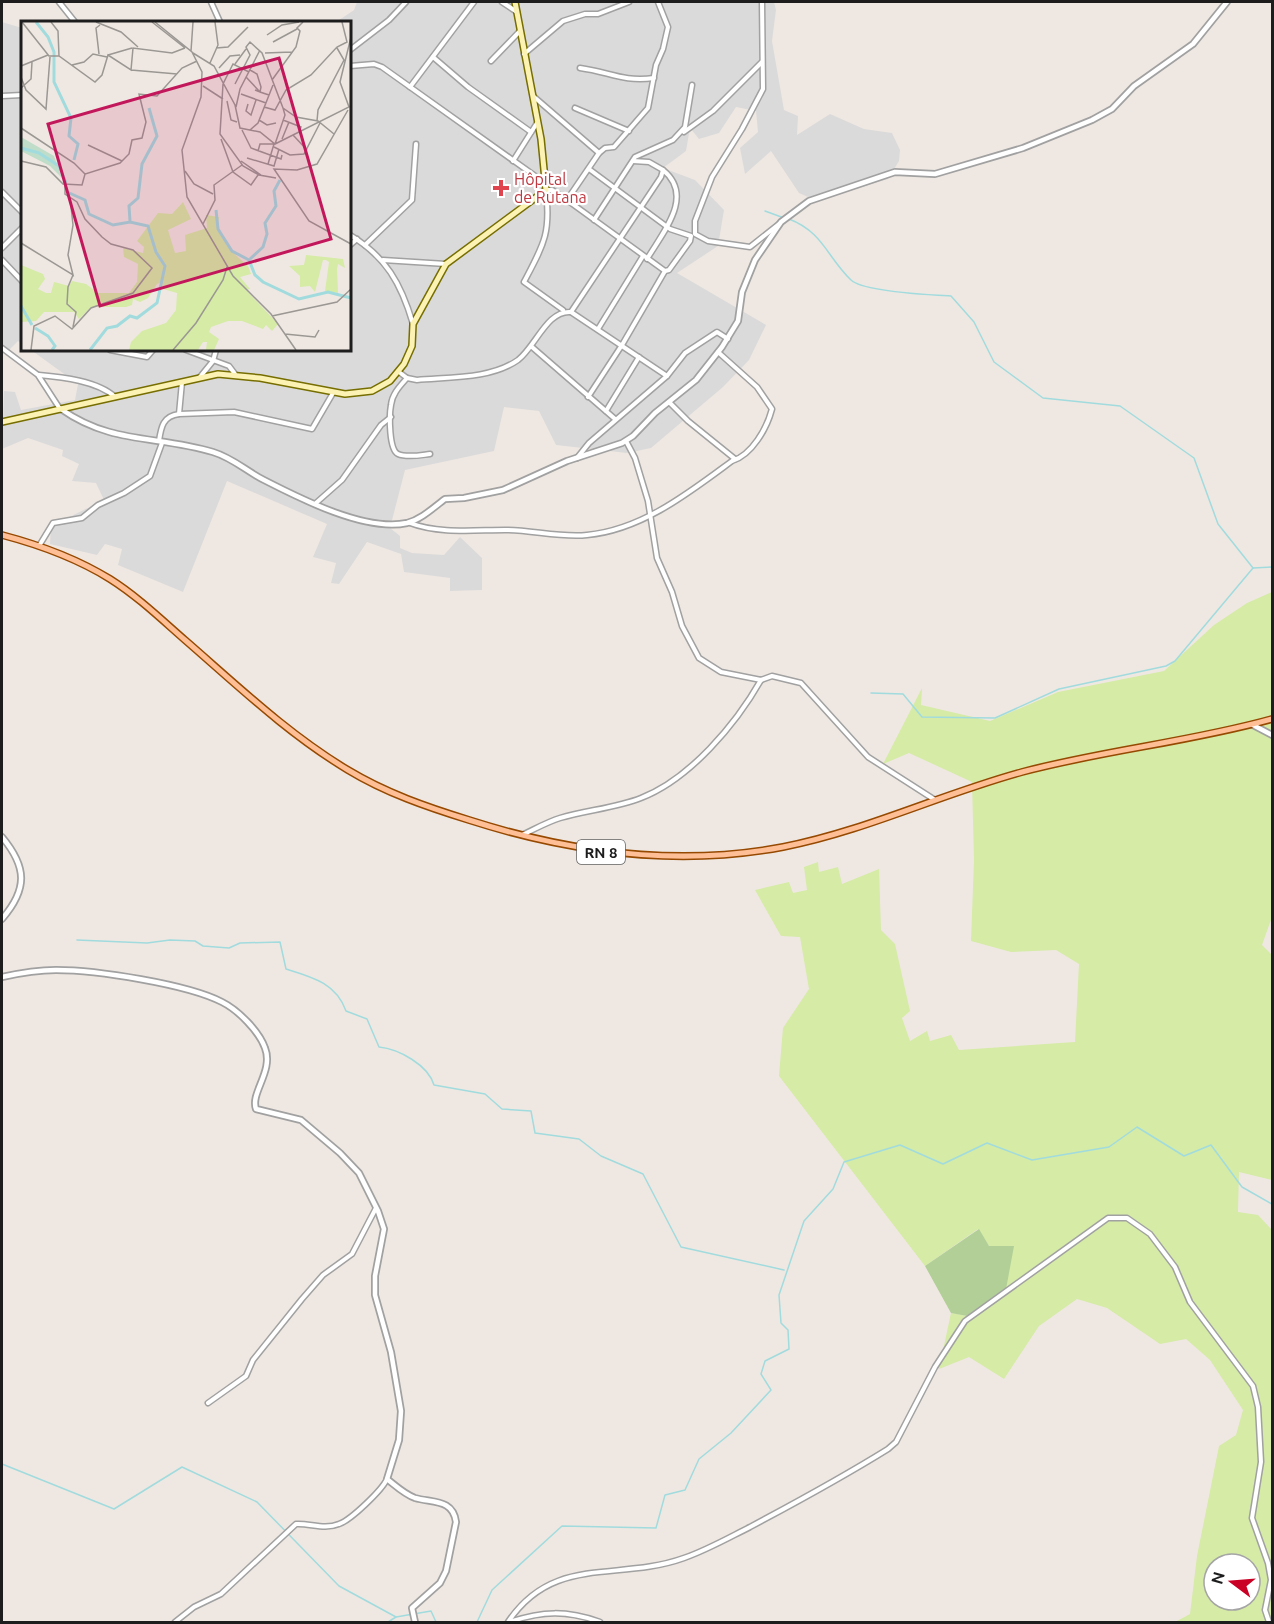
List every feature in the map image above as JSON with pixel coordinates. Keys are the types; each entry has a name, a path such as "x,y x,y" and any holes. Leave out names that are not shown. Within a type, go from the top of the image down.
{"main road":[{"path":"2,422 200,377 235,374 333,393 355,394 372,391 390,381 399,372 412,346 413,324 446,264 546,187 515,2"},
{"name":"RN 8","path":"2,535 76,560 123,588 268,713 308,744 351,772 414,802 521,835 613,854 650,857 730,855 782,847 844,832 935,800 1046,766 1253,725 1272,719"}],"street":[{"path":"59,2 74,21"},
{"path":"211,2 220,21"},
{"path":"351,49 389,20 406,2"},
{"path":"410,87 474,2"},
{"path":"502,2 518,13"},
{"path":"524,54 563,21 585,14 598,15 629,2"},
{"path":"567,200 599,153 605,148 614,147 648,108 668,27 658,2"},
{"path":"762,2 763,89 742,129 712,177 695,221 695,234 708,242 750,247 809,201 828,192 865,184 895,172 935,174 1023,148 1092,120 1112,109 1134,86 1193,44 1207,30 1227,2"},
{"path":"491,62 520,31"},
{"path":"433,57 468,87 531,132"},
{"path":"594,220 635,157 649,153 696,125 763,62"},
{"path":"351,66 382,67 664,271"},
{"path":"580,68 607,73 620,80 654,78"},
{"path":"681,134 688,122 692,85"},
{"path":"2,96 21,95"},
{"path":"532,95 599,153"},
{"path":"575,108 629,131"},
{"path":"513,161 537,123"},
{"path":"365,246 411,200 416,144"},
{"path":"598,329 678,204 675,184 663,170 650,162 633,161"},
{"path":"588,398 622,345 664,271 669,270 691,237 666,226 589,169"},
{"path":"571,312 621,239 663,170"},
{"path":"546,187 549,221 542,248 524,282 667,376"},
{"path":"2,192 21,211"},
{"path":"410,522 432,510 445,499 464,498 503,490 577,458 626,441 696,380 728,339 738,321 742,292 756,260 782,222"},
{"path":"2,248 21,229"},
{"path":"351,236 382,260 395,279 413,324"},
{"path":"351,244 357,239"},
{"path":"2,260 21,280"},
{"path":"382,260 446,264"},
{"path":"399,372 407,378 417,380 502,370 532,347 554,316 565,311"},
{"path":"577,458 589,443 667,376 686,352 717,332 728,339"},
{"path":"532,347 588,398 616,419"},
{"path":"2,348 39,375 61,409 82,424 100,431 202,449 231,458 262,480 365,521 410,522 430,529 527,530 585,536 600,534 651,516 742,458 753,445 769,419 772,409 757,387 718,352"},
{"path":"115,351 147,357 152,351"},
{"path":"188,351 230,367 235,374"},
{"path":"200,377 213,361 216,351"},
{"path":"606,411 639,357"},
{"path":"39,375 66,376 108,390 115,397"},
{"path":"407,378 394,397 391,417 391,448 404,456 430,454"},
{"path":"179,414 182,381"},
{"path":"39,546 53,523 82,518 98,505 124,493 150,476 160,443 163,423 171,415 234,412 312,429 333,393"},
{"path":"669,402 688,421 736,460"},
{"path":"316,503 342,480 381,425 391,417"},
{"path":"626,441 635,458 651,516 657,558 694,652 721,672 761,680 772,676 807,687 868,757 935,800"},
{"path":"521,835 558,819 641,798 662,787 699,759 735,720 761,680"},
{"path":"1253,725 1272,735"},
{"path":"2,837 16,854 21,878 21,889 14,905 2,919"},
{"path":"2,977 27,972 83,971 167,985 223,1002 243,1019 265,1047 267,1068 254,1100 256,1109 302,1120 340,1153 358,1173 377,1207 384,1229 375,1276 375,1295 391,1352 401,1412 399,1440 381,1491 339,1524 312,1527 296,1524 221,1594 194,1607 176,1623"},
{"path":"208,1403 246,1376 254,1360 302,1299 323,1275 352,1254 377,1207"},
{"path":"508,1623 519,1606 557,1580 573,1574 620,1572 684,1558 830,1485 888,1449 896,1442 935,1367 965,1321 1054,1255 1108,1218 1116,1217 1127,1218 1150,1234 1175,1268 1190,1302 1253,1386 1258,1407 1261,1462 1252,1518 1268,1563 1270,1580 1264,1610 1269,1623"},
{"path":"387,1479 415,1498 445,1503 455,1514 456,1522 446,1571 440,1583 415,1605 413,1617"},
{"path":"508,1623 539,1613 579,1615 600,1623"}],"shaded area":[{"path":"357,2 774,2 776,10 772,41 784,110 798,116 797,135 830,114 864,129 892,133 900,150 899,161 888,179 817,201 799,193 771,151 745,174 740,148 758,132 756,111 736,107 719,133 699,139 690,128 686,151 663,168 695,180 724,210 718,246 677,273 766,325 749,360 723,387 651,448 627,453 556,445 539,411 504,407 494,451 405,470 390,528 400,536 400,548 412,553 444,555 460,537 482,558 482,590 450,591 450,578 404,572 401,554 367,542 339,584 331,583 336,563 313,557 327,524 227,481 183,592 118,565 122,549 105,544 97,555 50,544 51,526 104,500 96,483 72,481 79,464 62,456 63,450 28,438 2,449 4,391 15,392 21,410 75,400 78,384 32,351 351,351 351,21 338,21 354,10"},
{"path":"2,22 21,28 21,343 18,341 5,354 2,352"}],"green space":[{"path":"1272,592 1272,917 1262,945 1272,955 1272,1180 1239,1172 1238,1212 1258,1215 1272,1230 1272,1622 1175,1622 1190,1614 1197,1556 1219,1446 1236,1435 1243,1410 1210,1360 1186,1339 1160,1344 1107,1308 1077,1299 1039,1326 1004,1379 969,1357 939,1369 951,1313 967,1316 989,1246 978,1229 925,1266 779,1076 783,1028 809,989 800,937 781,936 755,890 789,882 793,893 807,890 804,867 818,862 819,872 838,867 842,884 879,869 881,930 895,944 910,1011 902,1018 910,1041 927,1031 930,1041 951,1035 959,1050 1075,1042 1079,964 1056,950 1011,952 971,941 974,860 972,782 909,753 883,764 922,688 921,705 990,721 1058,692 1164,671 1214,625 1247,603"},
{"path":"979,1229 989,1246 1014,1246 1006,1289 967,1316 951,1313 925,1266"}],"waterway":[{"path":"765,211 784,218"},
{"path":"789,219 810,231 851,280 858,284 899,292 951,296 974,322 994,362 1043,398 1120,406 1194,458 1218,524 1253,568"},
{"path":"871,693 903,694 922,717 995,718 1059,689 1166,666 1175,661 1253,568 1272,567"},
{"path":"77,940 147,943 170,940 195,941 203,946 229,948 240,943 280,942 286,969 322,982 342,1001 346,1011 367,1019 379,1047 412,1059 426,1071 434,1085 485,1094 502,1109 531,1111 535,1133 579,1139 601,1156 643,1174 681,1247 784,1270"},
{"path":"477,1622 492,1590 562,1526 656,1528 665,1495 685,1490 699,1459 731,1433 771,1390 761,1374 765,1361 789,1349 788,1330 781,1323 779,1295 804,1221 833,1189 844,1162 900,1145 943,1164 987,1143 1032,1160 1109,1147 1137,1127 1184,1156 1211,1145 1242,1187 1272,1204"},
{"path":"2,1464 114,1509 182,1467 257,1502 339,1586 396,1617"},
{"path":"388,1622 396,1617 431,1611 436,1622"}],"place":[{"name":"Hôpital de Rutana","path":"501,188"}]}
